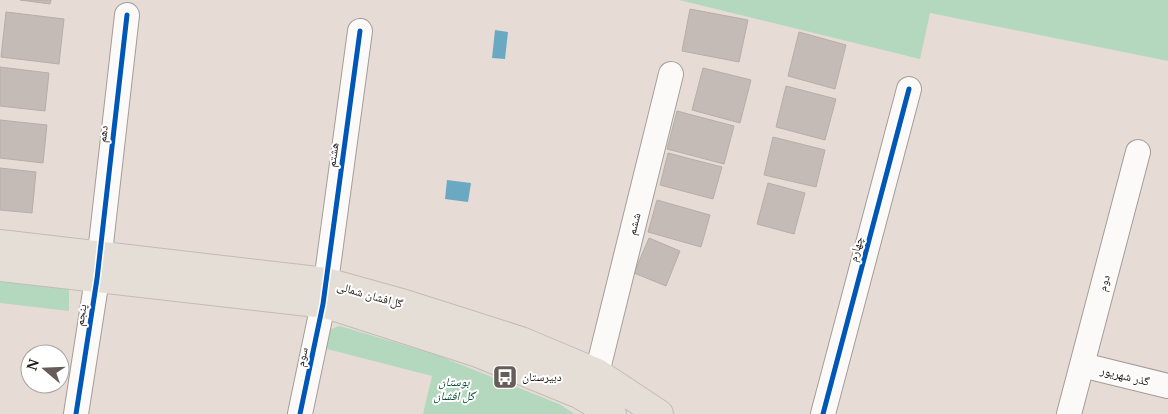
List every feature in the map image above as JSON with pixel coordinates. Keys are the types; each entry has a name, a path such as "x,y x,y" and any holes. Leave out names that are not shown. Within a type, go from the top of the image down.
{"main road":[{"name":"گل‌افشان شمالی","path":"0,244 98,268"},
{"name":"گل‌افشان شمالی","path":"0,267 98,268 405,304 521,341 598,374 658,414"},
{"name":"گل‌افشان شمالی","path":"324,293 584,397 612,414"}],"street":[{"name":"دهم","path":"98,268 127,15"},
{"name":"هشتم","path":"324,293 360,31"},
{"name":"ششم","path":"584,397 598,374 671,74"},
{"name":"چهارم","path":"823,414 910,89"},
{"name":"دوم","path":"1069,414 1138,152"},
{"name":"پنجم","path":"76,414 98,268"},
{"name":"سوم","path":"300,414 324,293"},
{"name":"گذر شهریور","path":"1082,365 1168,386"}],"green space":[{"path":"679,0 1168,0 1168,61 930,13 920,59"},
{"path":"0,278 69,287 69,311 0,303"},
{"name":"بوستان گل افشان","path":"340,326 437,355 559,404 575,414 423,414 432,376 323,348 328,334 332,329"}],"water":[{"path":"495,30 508,32 505,59 492,58"},
{"path":"447,180 471,183 468,202 445,199"}],"building":[{"path":"20,0 51,0 50,4"},
{"path":"690,9 748,20 739,62 682,51"},
{"path":"6,12 64,19 59,64 1,57"},
{"path":"799,32 846,45 835,89 788,76"},
{"path":"0,67 49,73 45,111 0,106"},
{"path":"703,68 751,80 740,123 692,110"},
{"path":"786,86 836,99 825,140 776,127"},
{"path":"677,111 734,126 724,164 667,149"},
{"path":"0,120 47,125 43,163 0,158"},
{"path":"773,137 825,150 816,187 764,175"},
{"path":"668,153 722,167 713,199 660,185"},
{"path":"0,168 36,172 32,213 0,210"},
{"path":"768,183 805,193 794,234 757,224"},
{"path":"657,200 710,215 701,247 648,232"},
{"path":"649,238 680,251 666,286 634,273"}],"cycle path":[{"path":"76,414 97,279 127,15"},
{"path":"300,414 323,304 360,31"},
{"path":"823,414 909,89"}],"place":[{"name":"دبیرستان","path":"505,377"}]}
